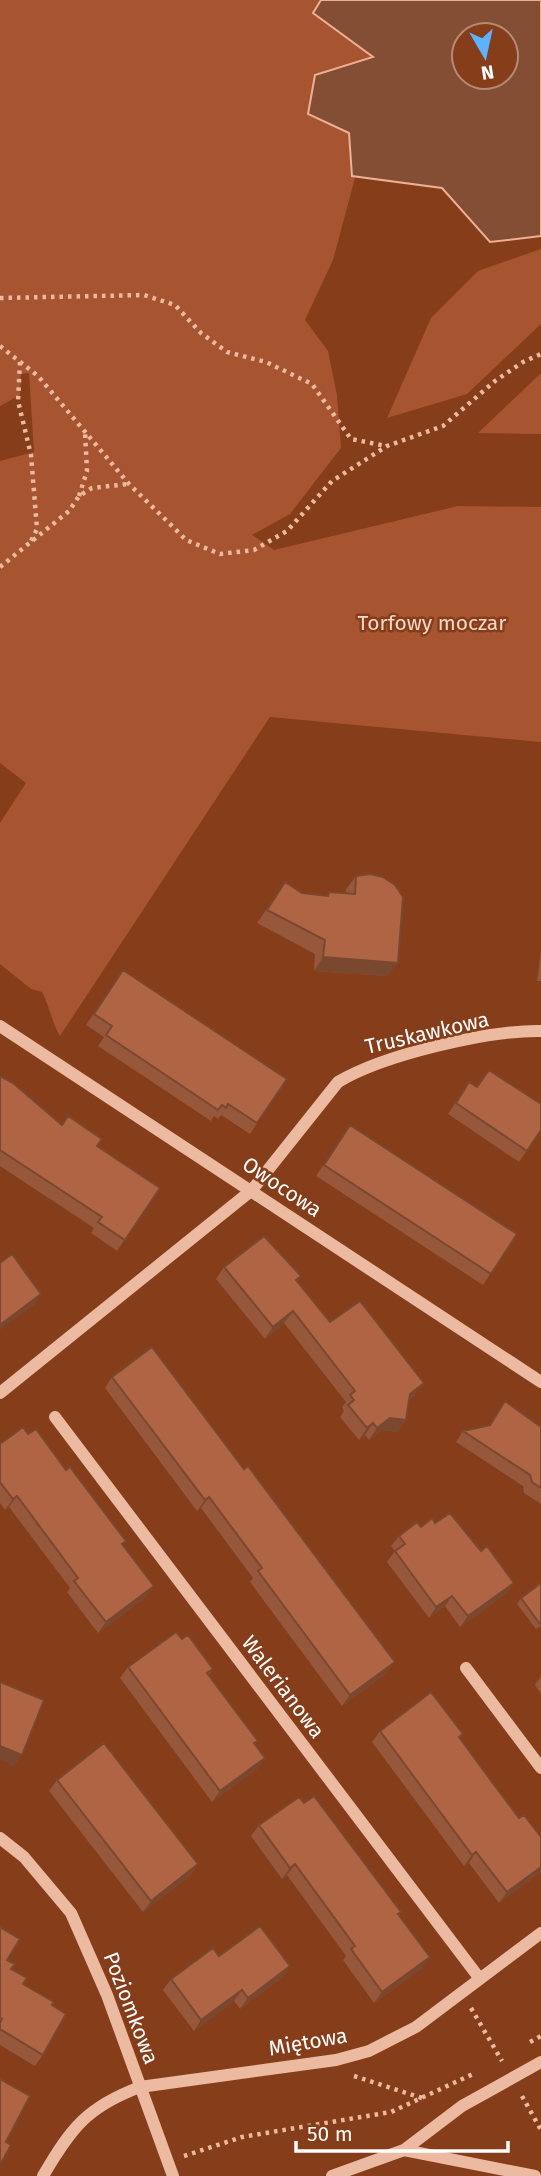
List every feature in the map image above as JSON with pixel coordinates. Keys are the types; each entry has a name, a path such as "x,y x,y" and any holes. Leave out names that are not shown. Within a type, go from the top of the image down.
{"street":[{"name":"Owocowa","path":"0,1026 541,1382"},
{"name":"Truskawkowa","path":"252,1190 279,1160 318,1104 338,1082 357,1070 418,1052 513,1033 541,1031"},
{"path":"0,1393 252,1190"},
{"name":"Walerianowa","path":"55,1417 480,1979"},
{"path":"466,1668 541,1768"},
{"name":"Poziomkowa","path":"0,1838 24,1857 71,1913 107,1994 140,2087 95,2107 66,2135 43,2176"},
{"name":"Miętowa","path":"140,2087 336,2060 369,2050 416,2027 541,1933"},
{"path":"332,2176 404,2150 463,2106 541,2062"},
{"path":"140,2087 173,2176"},
{"path":"404,2150 535,2176"}],"path":[{"path":"0,298 144,295 175,306 201,333 227,352 266,362 312,384 351,439 387,446"},
{"path":"0,346 38,376 129,484 186,540 220,554 254,550 287,531 332,481 387,446 443,426 495,381 523,362 541,355"},
{"path":"20,362 18,401 31,455 37,528 29,545"},
{"path":"0,567 69,512 79,496 87,471 85,430"},
{"path":"79,496 92,488 129,484"},
{"path":"461,1993 501,2059 495,2062"},
{"path":"168,2161 242,2137 391,2112 432,2095 484,2068"}],"green space":[{"name":"Torfowy moczar","path":"0,0 321,0 313,13 373,58 350,133 352,175 355,178 333,260 305,320 328,351 337,395 341,448 290,514 252,535 274,550 458,506 541,507 541,742 270,717 60,1036 42,992 31,989 0,964 0,823 26,783 0,763 0,461 34,452 29,373 21,374 20,395 0,406"},
{"path":"541,249 541,324 467,394 387,418 431,318 478,271"},
{"path":"541,373 541,434 478,433"}],"shaded area":[{"path":"321,0 541,0 541,236 490,242 442,188 352,176 349,133 308,114 315,75 373,57 313,13"}],"building":[{"path":"370,874 383,877 395,885 403,897 398,963 323,957 325,940 267,910 285,882 302,893 328,896 329,892 355,894 356,876"},
{"path":"123,970 287,1079 257,1123 228,1104 226,1108 222,1105 218,1110 106,1035 112,1026 94,1014"},
{"path":"489,1070 541,1104 541,1130 527,1151 456,1103 469,1082 477,1087"},
{"path":"0,1076 13,1083 62,1125 68,1116 102,1139 97,1146 160,1188 125,1240 98,1222 102,1217 0,1150"},
{"path":"350,1125 517,1234 491,1274 324,1165"},
{"path":"264,1236 301,1276 296,1280 330,1322 360,1301 424,1383 410,1394 406,1420 390,1418 377,1428 373,1423 367,1428 348,1405 354,1400 350,1395 355,1391 293,1311 273,1327 224,1267"},
{"path":"12,1254 41,1294 0,1325 0,1263"},
{"path":"152,1347 244,1469 248,1466 395,1662 350,1695 258,1571 262,1568 209,1497 205,1500 112,1377"},
{"path":"505,1401 541,1427 541,1488 532,1482 530,1475 463,1431 490,1425"},
{"path":"23,1427 28,1434 36,1429 66,1470 70,1467 126,1541 122,1544 154,1586 106,1622 74,1581 78,1578 17,1496 13,1499 0,1482 0,1444"},
{"path":"450,1513 481,1551 487,1546 514,1583 468,1616 452,1596 436,1607 395,1551 405,1544 399,1536 417,1522 421,1527 432,1518 435,1523"},
{"path":"541,1583 541,1623 540,1624 521,1598"},
{"path":"176,1632 182,1639 188,1635 213,1669 207,1673 258,1741 254,1743 265,1758 220,1791 128,1667"},
{"path":"0,1682 44,1700 22,1755 0,1746"},
{"path":"431,1692 463,1734 459,1737 519,1818 524,1815 541,1837 541,1867 507,1892 476,1852 472,1855 380,1731"},
{"path":"104,1743 198,1864 151,1901 57,1780"},
{"path":"314,1796 401,1912 398,1914 430,1957 382,1992 351,1949 355,1946 295,1864 290,1868 259,1825 299,1797 304,1803"},
{"path":"260,1926 290,1966 248,1998 242,1990 201,2020 171,1979 213,1948 219,1956"},
{"path":"0,1927 20,1939 7,1960 15,1964 11,1969 27,1978 23,1984 54,2002 52,2005 66,2014 43,2055 0,2029"},
{"path":"0,2079 30,2096 6,2142 11,2145 0,2165"}]}
